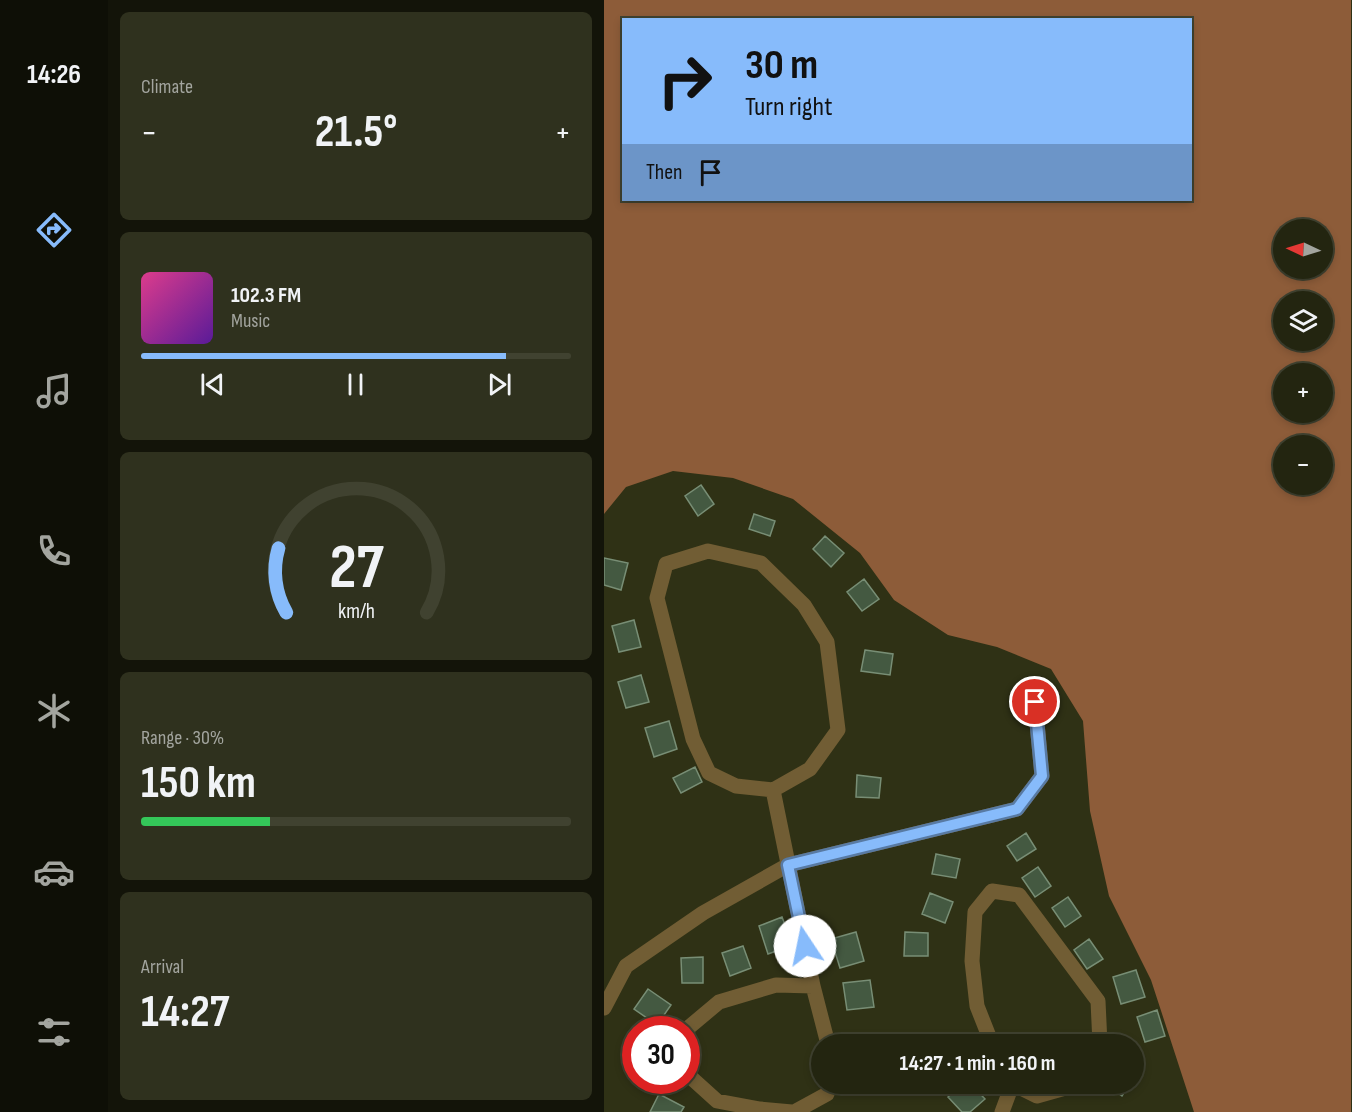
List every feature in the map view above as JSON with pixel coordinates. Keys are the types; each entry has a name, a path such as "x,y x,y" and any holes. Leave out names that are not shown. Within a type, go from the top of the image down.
{"street":[{"path":"708,551 760,563 804,605 828,642 838,730 810,769 773,790 736,786 709,773 693,739 657,598 666,564 708,551"},
{"path":"604,1008 626,966 703,913 788,865 1017,809 1042,776 1035,702"},
{"path":"773,790 813,986 825,1034"},
{"path":"988,1034 977,1006 972,961 975,912 992,891 1019,895 1098,1001 1100,1034"},
{"path":"700,1018 720,1002 776,986 813,986"},
{"path":"700,1086 717,1101 760,1110 793,1112 827,1094"},
{"path":"1002,1112 1008,1094"}],"shaded area":[{"path":"604,0 1351,0 1351,1112 1194,1112 1151,980 1109,896 1090,811 1083,721 1051,669 997,647 948,635 894,600 860,553 793,499 733,478 673,471 626,487 604,514"}],"building":[{"path":"701,485 714,504 698,516 685,496"},
{"path":"754,514 775,521 770,536 749,529"},
{"path":"825,536 844,553 831,567 813,549"},
{"path":"604,558 628,563 621,590 604,585"},
{"path":"864,579 879,599 862,611 847,592"},
{"path":"634,620 641,647 619,652 612,626"},
{"path":"865,650 893,654 890,675 861,671"},
{"path":"641,675 649,702 626,708 618,682"},
{"path":"669,721 677,749 654,757 645,728"},
{"path":"695,767 702,782 681,793 673,778"},
{"path":"857,775 881,778 879,798 856,797"},
{"path":"1026,833 1036,849 1017,861 1007,846"},
{"path":"936,854 960,859 956,878 932,874"},
{"path":"1038,867 1051,886 1035,897 1022,878"},
{"path":"930,893 953,902 945,923 922,914"},
{"path":"1068,897 1081,916 1065,927 1052,908"},
{"path":"782,917 793,945 768,954 759,926"},
{"path":"856,932 864,961 840,968 831,939"},
{"path":"905,932 928,933 928,956 904,956"},
{"path":"1089,939 1103,959 1087,969 1074,950"},
{"path":"743,946 751,968 730,976 722,953"},
{"path":"703,957 703,983 682,983 681,958"},
{"path":"1136,970 1145,997 1121,1004 1113,977"},
{"path":"870,980 874,1007 847,1010 843,983"},
{"path":"648,989 671,1005 663,1016 644,1016 634,1009"},
{"path":"1157,1010 1165,1036 1145,1042 1137,1017"},
{"path":"659,1094 684,1107 681,1112 650,1112"},
{"path":"951,1094 980,1094 985,1099 970,1112 962,1112 948,1097"}],"route":[{"path":"805,946 788,865 1017,809 1042,776 1035,702"}]}
